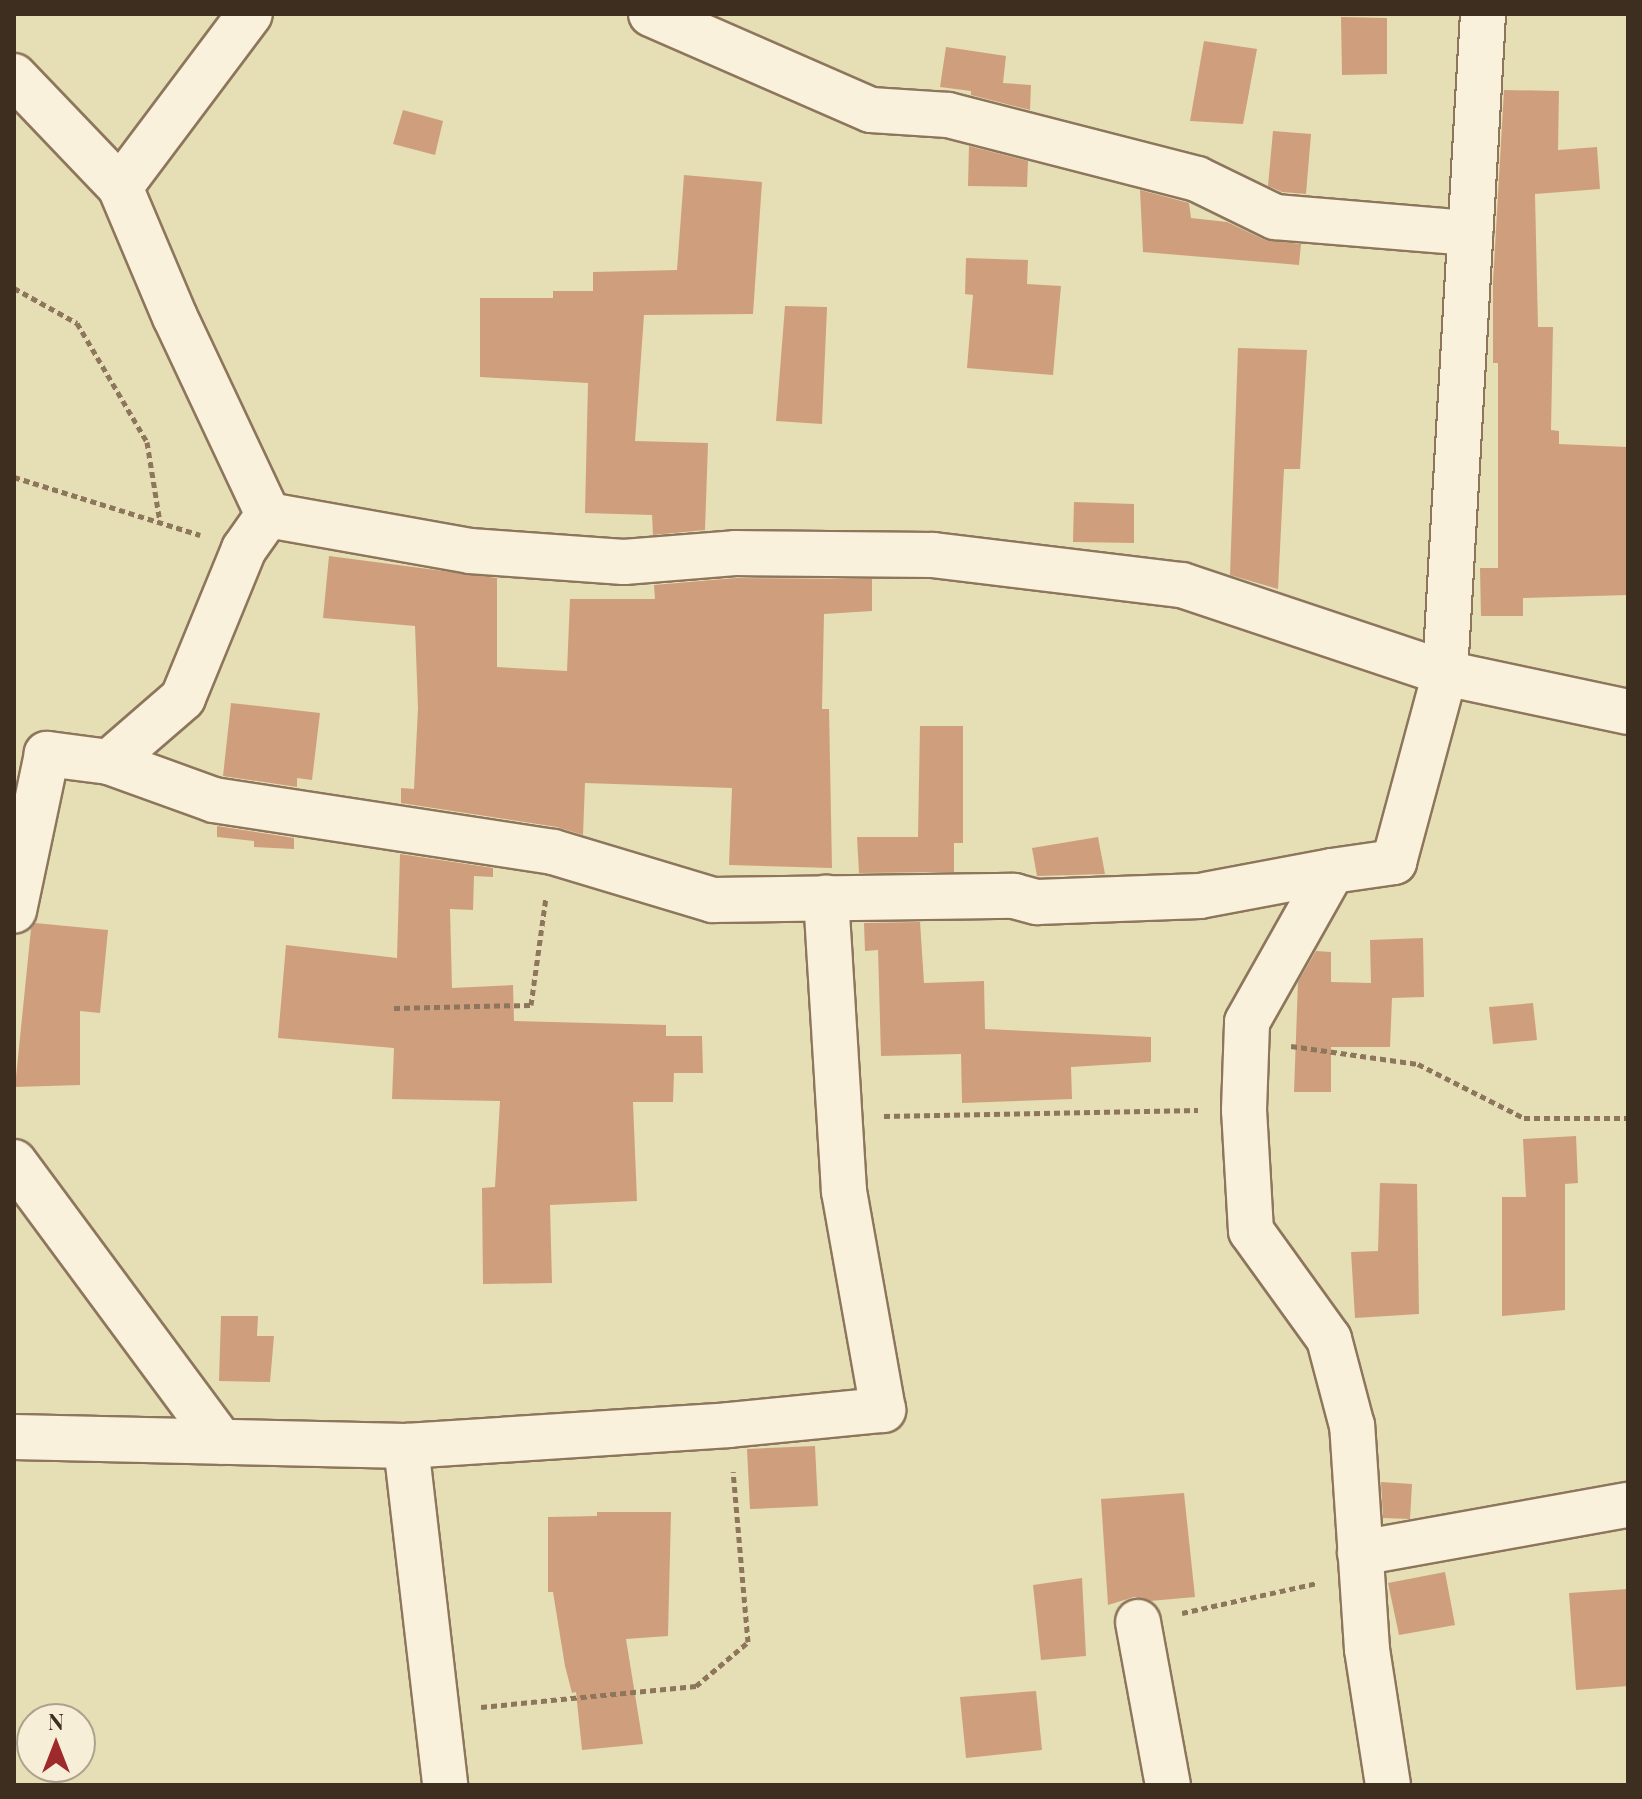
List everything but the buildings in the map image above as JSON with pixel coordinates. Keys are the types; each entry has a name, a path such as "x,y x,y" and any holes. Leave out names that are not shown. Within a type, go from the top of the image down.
{"street":[{"path":"120,187 250,14"},
{"path":"651,14 871,110 948,115 1197,179 1275,217 1470,233"},
{"path":"14,911 47,754 109,762 214,800 553,852 713,900 1014,896 1037,902 1200,896 1394,862 1445,673 1483,14"},
{"path":"14,76 120,187 175,317 256,532 183,698 109,762"},
{"path":"256,532 624,562 735,553 933,555 1182,585 1445,673 1628,712"},
{"path":"1332,871 1247,1022 1244,1110 1251,1231 1329,1339 1352,1426 1367,1649 1388,1785"},
{"path":"14,1437 406,1446 729,1425 883,1410 844,1191 826,898"},
{"path":"14,1162 221,1442"},
{"path":"406,1446 445,1785"},
{"path":"1360,1553 1628,1505"},
{"path":"1138,1622 1168,1785"}],"path":[{"path":"14,288 77,323 147,442 160,522"},
{"path":"14,477 160,522 256,532"},
{"path":"394,1008 531,1005 553,852"},
{"path":"1247,1040 1418,1064 1524,1118 1628,1118"},
{"path":"839,1117 1244,1110"},
{"path":"436,1711 696,1686 748,1642 729,1425"},
{"path":"1138,1622 1323,1582 1360,1553"}],"shaded area":[{"path":"14,14 1628,14 1628,1785 14,1785"}]}
